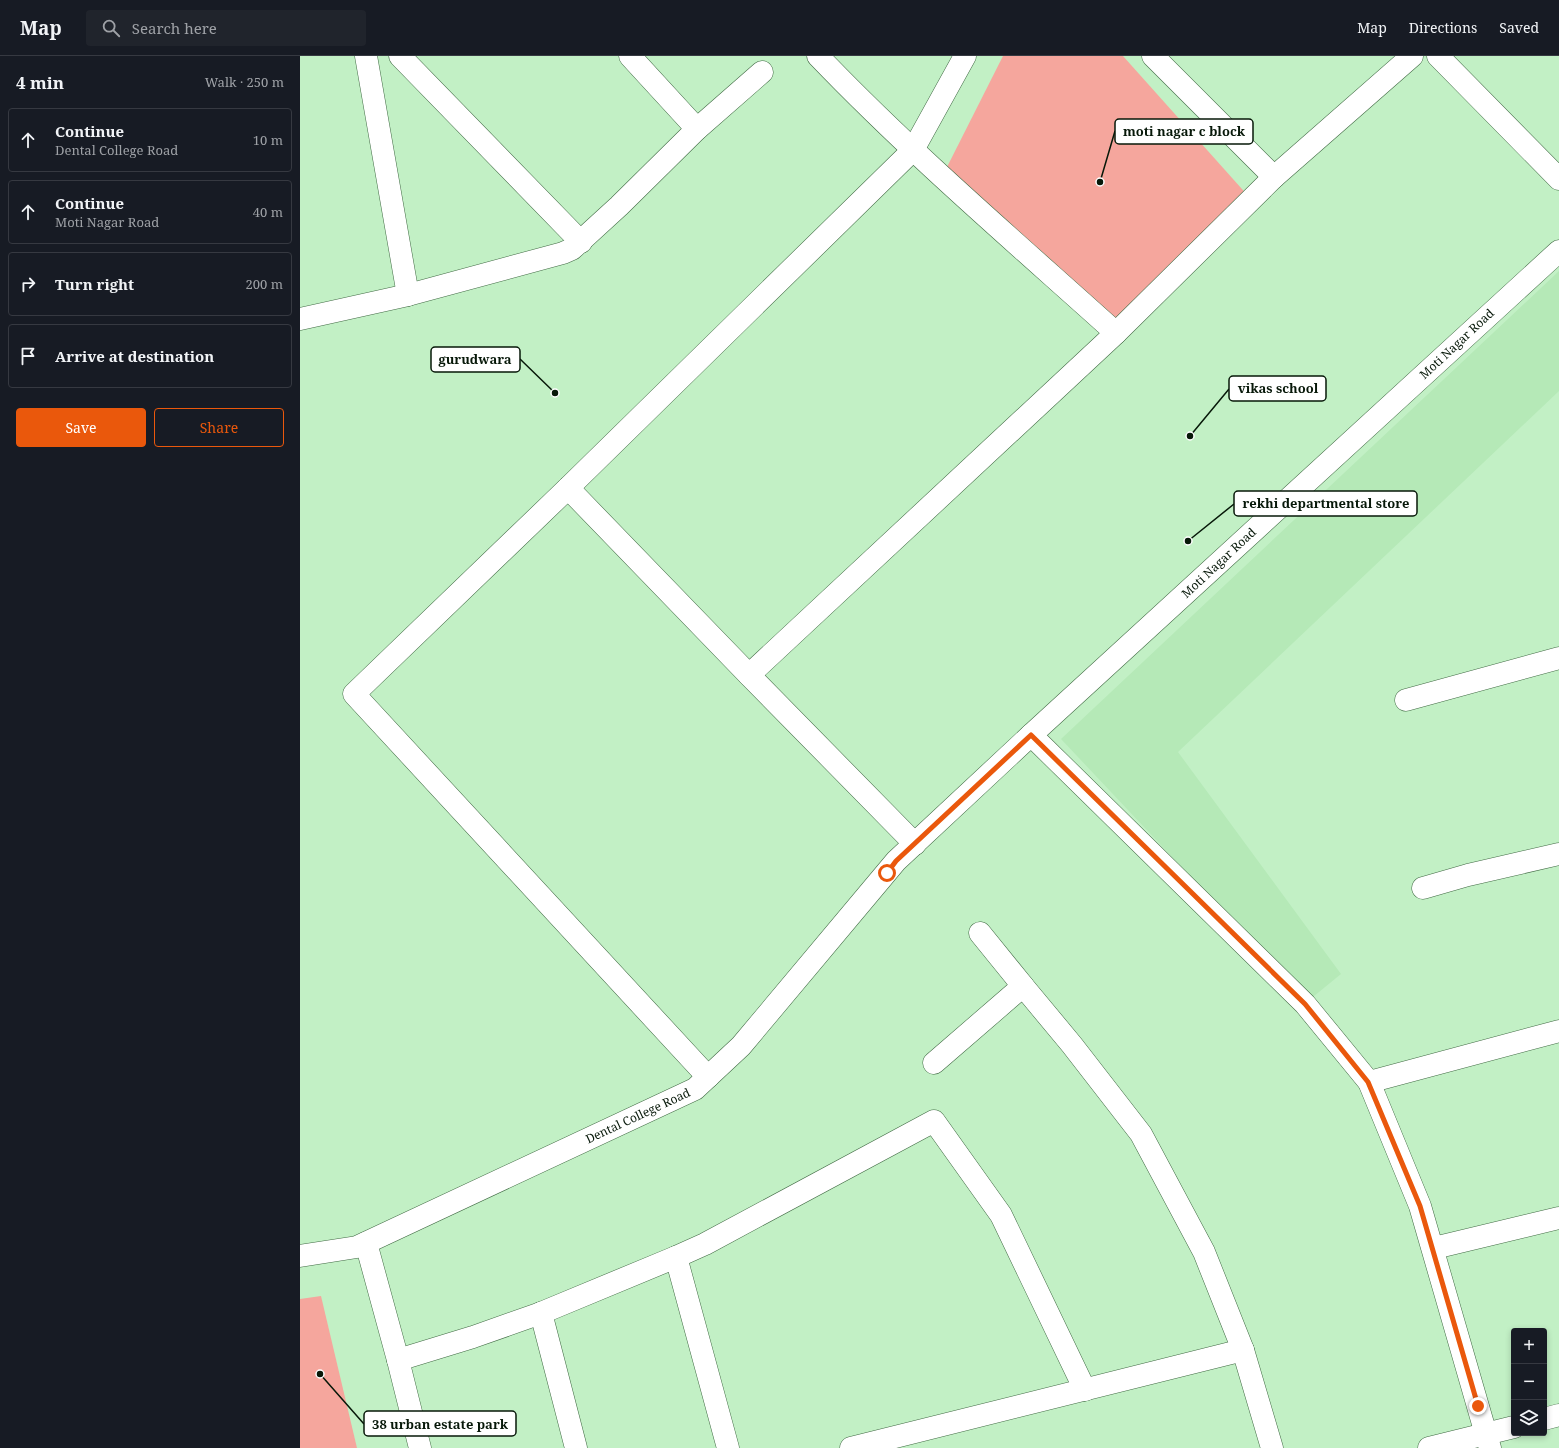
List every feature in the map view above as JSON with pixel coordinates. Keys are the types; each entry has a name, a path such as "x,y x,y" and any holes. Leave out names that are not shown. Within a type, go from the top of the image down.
{"street":[{"path":"366,56 408,295"},
{"path":"400,56 581,242"},
{"path":"630,56 697,129"},
{"path":"818,56 851,91 913,150 1116,333"},
{"path":"708,1077 354,694 568,488 913,150 965,56"},
{"path":"1153,56 1274,177"},
{"path":"749,675 1116,333 1274,177 1412,56"},
{"path":"1438,56 1559,179"},
{"path":"300,319 408,295 563,253 572,249 697,129 762,72"},
{"name":"Moti Nagar Road","path":"915,844 1031,735 1559,251"},
{"path":"568,488 915,844"},
{"path":"1406,700 1559,658"},
{"path":"1031,735 1305,1004 1368,1082 1420,1206 1434,1248 1488,1441"},
{"name":"Dental College Road","path":"300,1256 357,1248 695,1089 741,1046 896,861 915,844"},
{"path":"1423,888 1468,875 1559,854"},
{"path":"980,934 1072,1045 1141,1134 1204,1252 1243,1350 1272,1448"},
{"path":"934,1063 1023,986"},
{"path":"1368,1082 1559,1032"},
{"path":"398,1360 473,1337 542,1313 676,1258 712,1241 934,1121 1001,1215 1085,1390"},
{"path":"1434,1248 1559,1218"},
{"path":"366,1243 420,1448"},
{"path":"676,1258 728,1448"},
{"path":"542,1313 576,1448"},
{"path":"851,1448 1243,1350"},
{"path":"1547,1418 1559,1415"},
{"path":"1428,1448 1488,1441 1511,1429"}],"shaded area":[{"path":"1003,56 1123,56 1250,198 1123,325 947,167"},
{"path":"1559,271 1559,391 1178,752 1341,974 1308,1001 1061,739"},
{"path":"321,1296 357,1448 300,1448 300,1299"}],"place":[{"name":"moti nagar c block","path":"1100,182"},
{"name":"gurudwara","path":"555,393"},
{"name":"vikas school","path":"1190,436"},
{"name":"rekhi departmental store","path":"1188,541"},
{"name":"38 urban estate park","path":"320,1374"}],"route":[{"path":"887,873 896,861 1031,735 1305,1004 1368,1082 1420,1206 1434,1248 1478,1406"}]}
